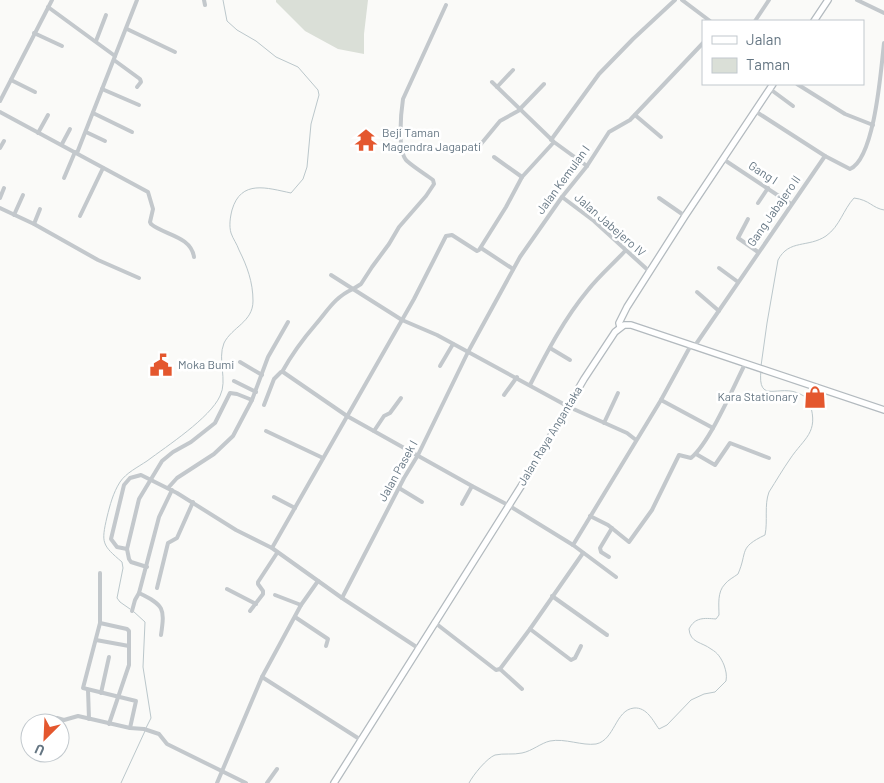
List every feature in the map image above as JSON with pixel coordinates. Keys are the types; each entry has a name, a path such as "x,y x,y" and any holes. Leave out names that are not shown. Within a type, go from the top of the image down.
{"main road":[{"path":"815,20 828,0"},
{"name":"Jalan Raya Angantaka","path":"334,783 508,505 584,379 615,332 620,328 619,323 648,270 772,87"},
{"path":"620,328 624,325 631,325 692,346 743,368 753,367 884,410"}],"street":[{"path":"0,101 52,0"},
{"path":"64,178 86,132 138,0"},
{"path":"204,0 204,5"},
{"path":"682,0 709,20"},
{"path":"756,20 770,0"},
{"path":"857,0 884,13"},
{"path":"272,548 402,320 447,234 476,251 481,248 522,177 553,141 599,74 672,1"},
{"path":"264,405 274,379 282,372 293,353 336,299 361,284 399,227 434,184 433,180 405,158 401,142 401,112 404,99 446,5"},
{"path":"48,7 96,41 140,79 137,87"},
{"path":"96,41 106,15"},
{"path":"127,29 175,52"},
{"path":"34,33 62,46"},
{"path":"755,111 825,156 852,168 862,154 873,125 884,43"},
{"name":"Jalan Kemulan I","path":"468,352 520,257 562,197 587,166 609,132 628,122 702,44"},
{"path":"497,87 513,70"},
{"path":"11,80 35,92"},
{"path":"492,82 553,141 587,166"},
{"path":"476,150 500,122 520,108 544,84"},
{"path":"803,86 845,114 873,125"},
{"path":"772,87 793,106"},
{"path":"102,89 139,106"},
{"path":"0,112 148,192 154,209 151,224 183,241 191,248 194,257"},
{"path":"93,113 132,132"},
{"path":"38,133 48,115"},
{"path":"635,115 661,137"},
{"path":"62,144 70,129"},
{"path":"86,132 105,142"},
{"path":"0,148 4,141"},
{"name":"Gang Jabajero II","path":"573,545 692,346 719,311 825,156"},
{"path":"494,157 522,177"},
{"name":"Gang I","path":"723,159 791,204"},
{"path":"80,216 103,168"},
{"path":"0,198 4,188"},
{"path":"758,204 768,188"},
{"path":"14,215 23,195"},
{"name":"Jalan Jabejero IV","path":"562,197 605,231 648,270"},
{"path":"659,198 685,216"},
{"path":"0,208 34,224 91,256 139,278"},
{"path":"34,224 40,209"},
{"path":"748,219 738,238 758,252"},
{"path":"481,248 513,269"},
{"path":"530,385 550,348 586,291 625,251"},
{"path":"719,268 738,282"},
{"path":"331,275 402,320 453,344 569,406 627,433 636,440"},
{"path":"697,292 719,311"},
{"path":"132,611 147,567 159,516 170,489 177,478 216,453 233,436 256,392 266,360 288,322"},
{"path":"440,366 453,344"},
{"path":"550,348 570,360"},
{"name":"Jalan Pasek I","path":"342,598 418,455 468,352"},
{"path":"240,362 262,375"},
{"path":"590,516 612,528 629,542 657,501 679,455 690,458 696,454 713,428 743,368"},
{"path":"282,372 347,416 508,505 573,545 616,577"},
{"path":"504,395 517,377"},
{"path":"234,381 256,392"},
{"path":"147,567 131,562 128,559 127,549 139,498 151,478 164,459 191,442 215,423 230,393 252,400"},
{"path":"604,423 618,393"},
{"path":"374,431 384,416 390,413 401,398"},
{"path":"661,400 713,428"},
{"path":"266,431 323,458"},
{"path":"696,454 715,465 730,443 769,458"},
{"path":"127,549 117,547 110,538 124,485 130,478 137,475 151,478 236,530 272,548 318,582 418,648"},
{"path":"462,504 472,486"},
{"path":"399,488 422,502"},
{"path":"274,497 295,508"},
{"path":"157,588 168,543 177,538 193,502"},
{"path":"609,557 601,552 600,548 612,528"},
{"path":"250,611 263,592 258,584 277,553"},
{"path":"500,669 582,553"},
{"path":"100,573 100,623 83,687 84,689 136,702 130,728"},
{"path":"217,783 262,677 301,605 318,582"},
{"path":"227,588 256,604"},
{"path":"139,593 155,600 161,609 163,618 161,635"},
{"path":"275,595 301,605"},
{"path":"552,596 607,635"},
{"path":"294,617 325,637 328,640 326,646"},
{"path":"434,622 496,670 500,669 522,688"},
{"path":"100,623 129,630 129,664 110,724"},
{"path":"530,629 571,660 575,658 581,646"},
{"path":"96,640 129,646"},
{"path":"101,693 109,657"},
{"path":"262,677 361,740"},
{"path":"88,690 89,719"},
{"path":"70,718 78,716 152,731 161,735 167,744 246,783"},
{"path":"267,783 278,770"}],"green space":[{"path":"276,0 368,0 364,54 338,49 305,31"}],"waterway":[{"path":"130,609 117,598 123,568 122,562 110,551 104,538 107,517 114,495 125,476 198,422 220,396 223,383 222,350 224,343 250,314 253,301 249,274 231,233 232,210 236,200 248,190 264,188 291,193 303,179 307,167 311,124 319,95 318,90 298,67 276,57 227,21 223,0"},
{"path":"761,366 778,260 782,253 793,246 819,240 826,236 835,228 854,198 864,200 876,208 884,210"},
{"path":"469,783 480,767 495,755 522,753 543,743 556,740 596,744 607,737 623,714 634,708 639,708 646,712 659,729 667,725 691,700 704,694 715,692 726,681 725,669 719,656 708,647 694,640 689,629 697,620 716,619 719,615 719,599 722,587 738,574 747,547 756,539 765,535 769,492 809,434 813,422 810,404 806,398 792,391 766,391 762,387 761,370"},
{"path":"133,611 145,622 143,667 151,718 146,728"},
{"path":"121,783 145,731"}],"place":[{"name":"Beji Taman Magendra Jagapati","path":"366,140"},
{"name":"Moka Bumi","path":"161,365"},
{"name":"Kara Stationary","path":"815,397"}]}
